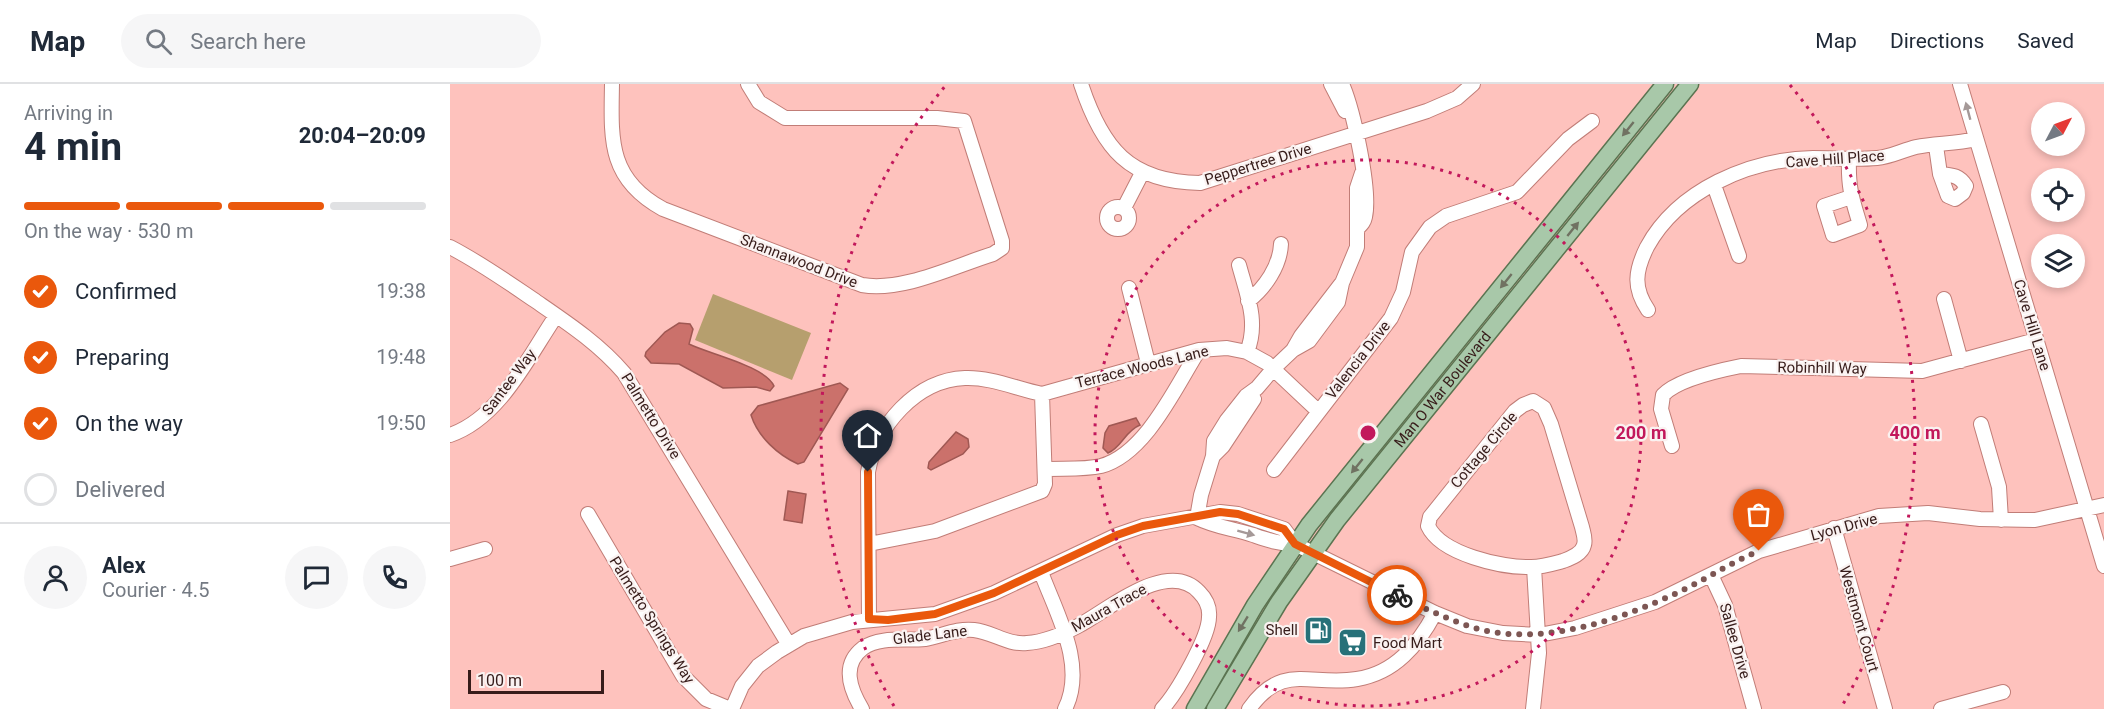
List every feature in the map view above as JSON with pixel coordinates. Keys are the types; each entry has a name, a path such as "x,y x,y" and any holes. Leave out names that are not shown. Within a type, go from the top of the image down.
{"main road":[{"name":"Man O War Boulevard","path":"1195,709 1237,634 1295,544 1665,84"},
{"name":"Man O War Boulevard","path":"1215,709 1247,651 1337,520 1690,84"}],"street":[{"name":"Shannawood Drive","path":"612,84 611,137 619,165 639,194 663,209 862,285 875,287 897,285 993,254 1002,248 1002,241 964,121 937,118 785,118 778,116 759,102 748,84"},
{"name":"Peppertree Drive","path":"1081,84 1090,112 1105,138 1122,158 1142,173 1180,183 1214,181 1445,104 1473,84"},
{"path":"1331,84 1341,106 1351,118"},
{"path":"731,709 742,686 759,666 789,645 823,629 869,619 888,620 935,614 994,593 1117,535 1143,526 1197,518 1201,495 1214,456 1253,401 1257,388 1293,350 1309,342 1321,328 1338,302 1342,283 1357,247 1356,197 1362,173 1349,101 1342,84"},
{"name":"Cave Hill Lane","path":"1960,84 2104,566"},
{"name":"Valencia Drive","path":"1274,471 1391,318 1403,292 1412,252 1430,227 1446,216 1517,192 1568,139 1592,121"},
{"name":"Cave Hill Place","path":"1648,310 1639,297 1636,284 1646,250 1672,213 1684,202 1714,185 1750,170 1785,161 1812,158 1879,158 1913,148 1975,139"},
{"path":"1935,146 1940,174"},
{"path":"1849,159 1848,189 1851,196"},
{"path":"1124,208 1142,173"},
{"path":"1714,185 1739,256"},
{"path":"1248,301 1261,291 1278,262 1281,244"},
{"name":"Palmetto Drive","path":"450,248 482,265 595,343 624,373 789,645"},
{"path":"1239,265 1254,331 1247,352"},
{"path":"1129,288 1148,363"},
{"path":"1944,299 1961,360"},
{"name":"Santee Way","path":"450,435 471,426 494,407 556,315"},
{"name":"Robinhill Way","path":"1672,446 1661,409 1663,395 1674,387 1724,370 1741,366 1922,371 2036,340"},
{"name":"Terrace Woods Lane","path":"1042,394 1199,350 1227,348 1247,352 1274,368"},
{"path":"1045,469 1101,465 1136,446 1199,350"},
{"name":"Valencia Drive","path":"1274,368 1318,411"},
{"path":"869,544 935,531 994,507 1037,494 1045,484 1042,394 987,380 965,378 932,385 906,404 886,429 870,463 869,544 869,619"},
{"name":"Cottage Circle","path":"1533,401 1541,405 1547,413 1585,539 1581,550 1574,556 1534,567 1505,565 1474,557 1441,542 1428,526 1435,510 1515,411 1533,401"},
{"path":"1980,424 1999,487 2001,520"},
{"name":"Lyon Drive","path":"1197,518 1220,529 1254,535 1276,544 1295,544 1435,613 1485,630 1539,635 1575,628 1655,602 1759,551 1880,516 1928,513 2001,520 2035,520 2104,505"},
{"name":"Palmetto Springs Way","path":"588,514 683,675 706,699 731,709"},
{"name":"Westmont Court","path":"1834,528 1885,709"},
{"path":"450,559 485,549"},
{"path":"1533,709 1539,669 1534,567"},
{"path":"1041,572 1064,633 1072,675 1071,692 1065,709"},
{"name":"Sallee Drive","path":"1711,575 1725,604 1754,709"},
{"name":"Maura Trace","path":"1064,633 1159,582 1180,581 1196,588 1207,603 1209,612 1207,631 1162,709"},
{"path":"1249,709 1269,687 1292,678 1356,680 1374,675 1404,657 1423,636 1435,613"},
{"name":"Glade Lane","path":"862,709 848,676 858,654 871,644 925,639 965,630 981,631 1003,640 1023,643 1064,633"},
{"path":"1941,709 2003,692"}],"shaded area":[{"path":"713,294 811,333 792,380 695,340"},
{"path":"679,323 690,324 693,329 689,344 760,372 774,386 770,391 756,387 723,388 679,364 651,363 645,356 646,352 665,332"},
{"path":"840,383 848,389 804,462 798,464 783,456 758,431 751,415 758,406"},
{"path":"1136,418 1140,425 1108,453 1103,448 1105,433 1109,426"},
{"path":"956,432 968,439 969,447 963,454 931,470 928,468 929,462"},
{"path":"788,491 806,494 802,523 784,520"}],"way so far":[{"path":"1397,595 1467,626 1539,635 1575,628 1655,602 1685,589 1728,564 1759,551"}],"place":[{"name":"Shell","path":"1319,630"},
{"name":"Food Mart","path":"1352,643"}],"route":[{"path":"868,472 869,619 888,620 935,614 994,593 1117,535 1143,526 1220,512 1238,514 1284,529 1295,544 1397,595"}]}
